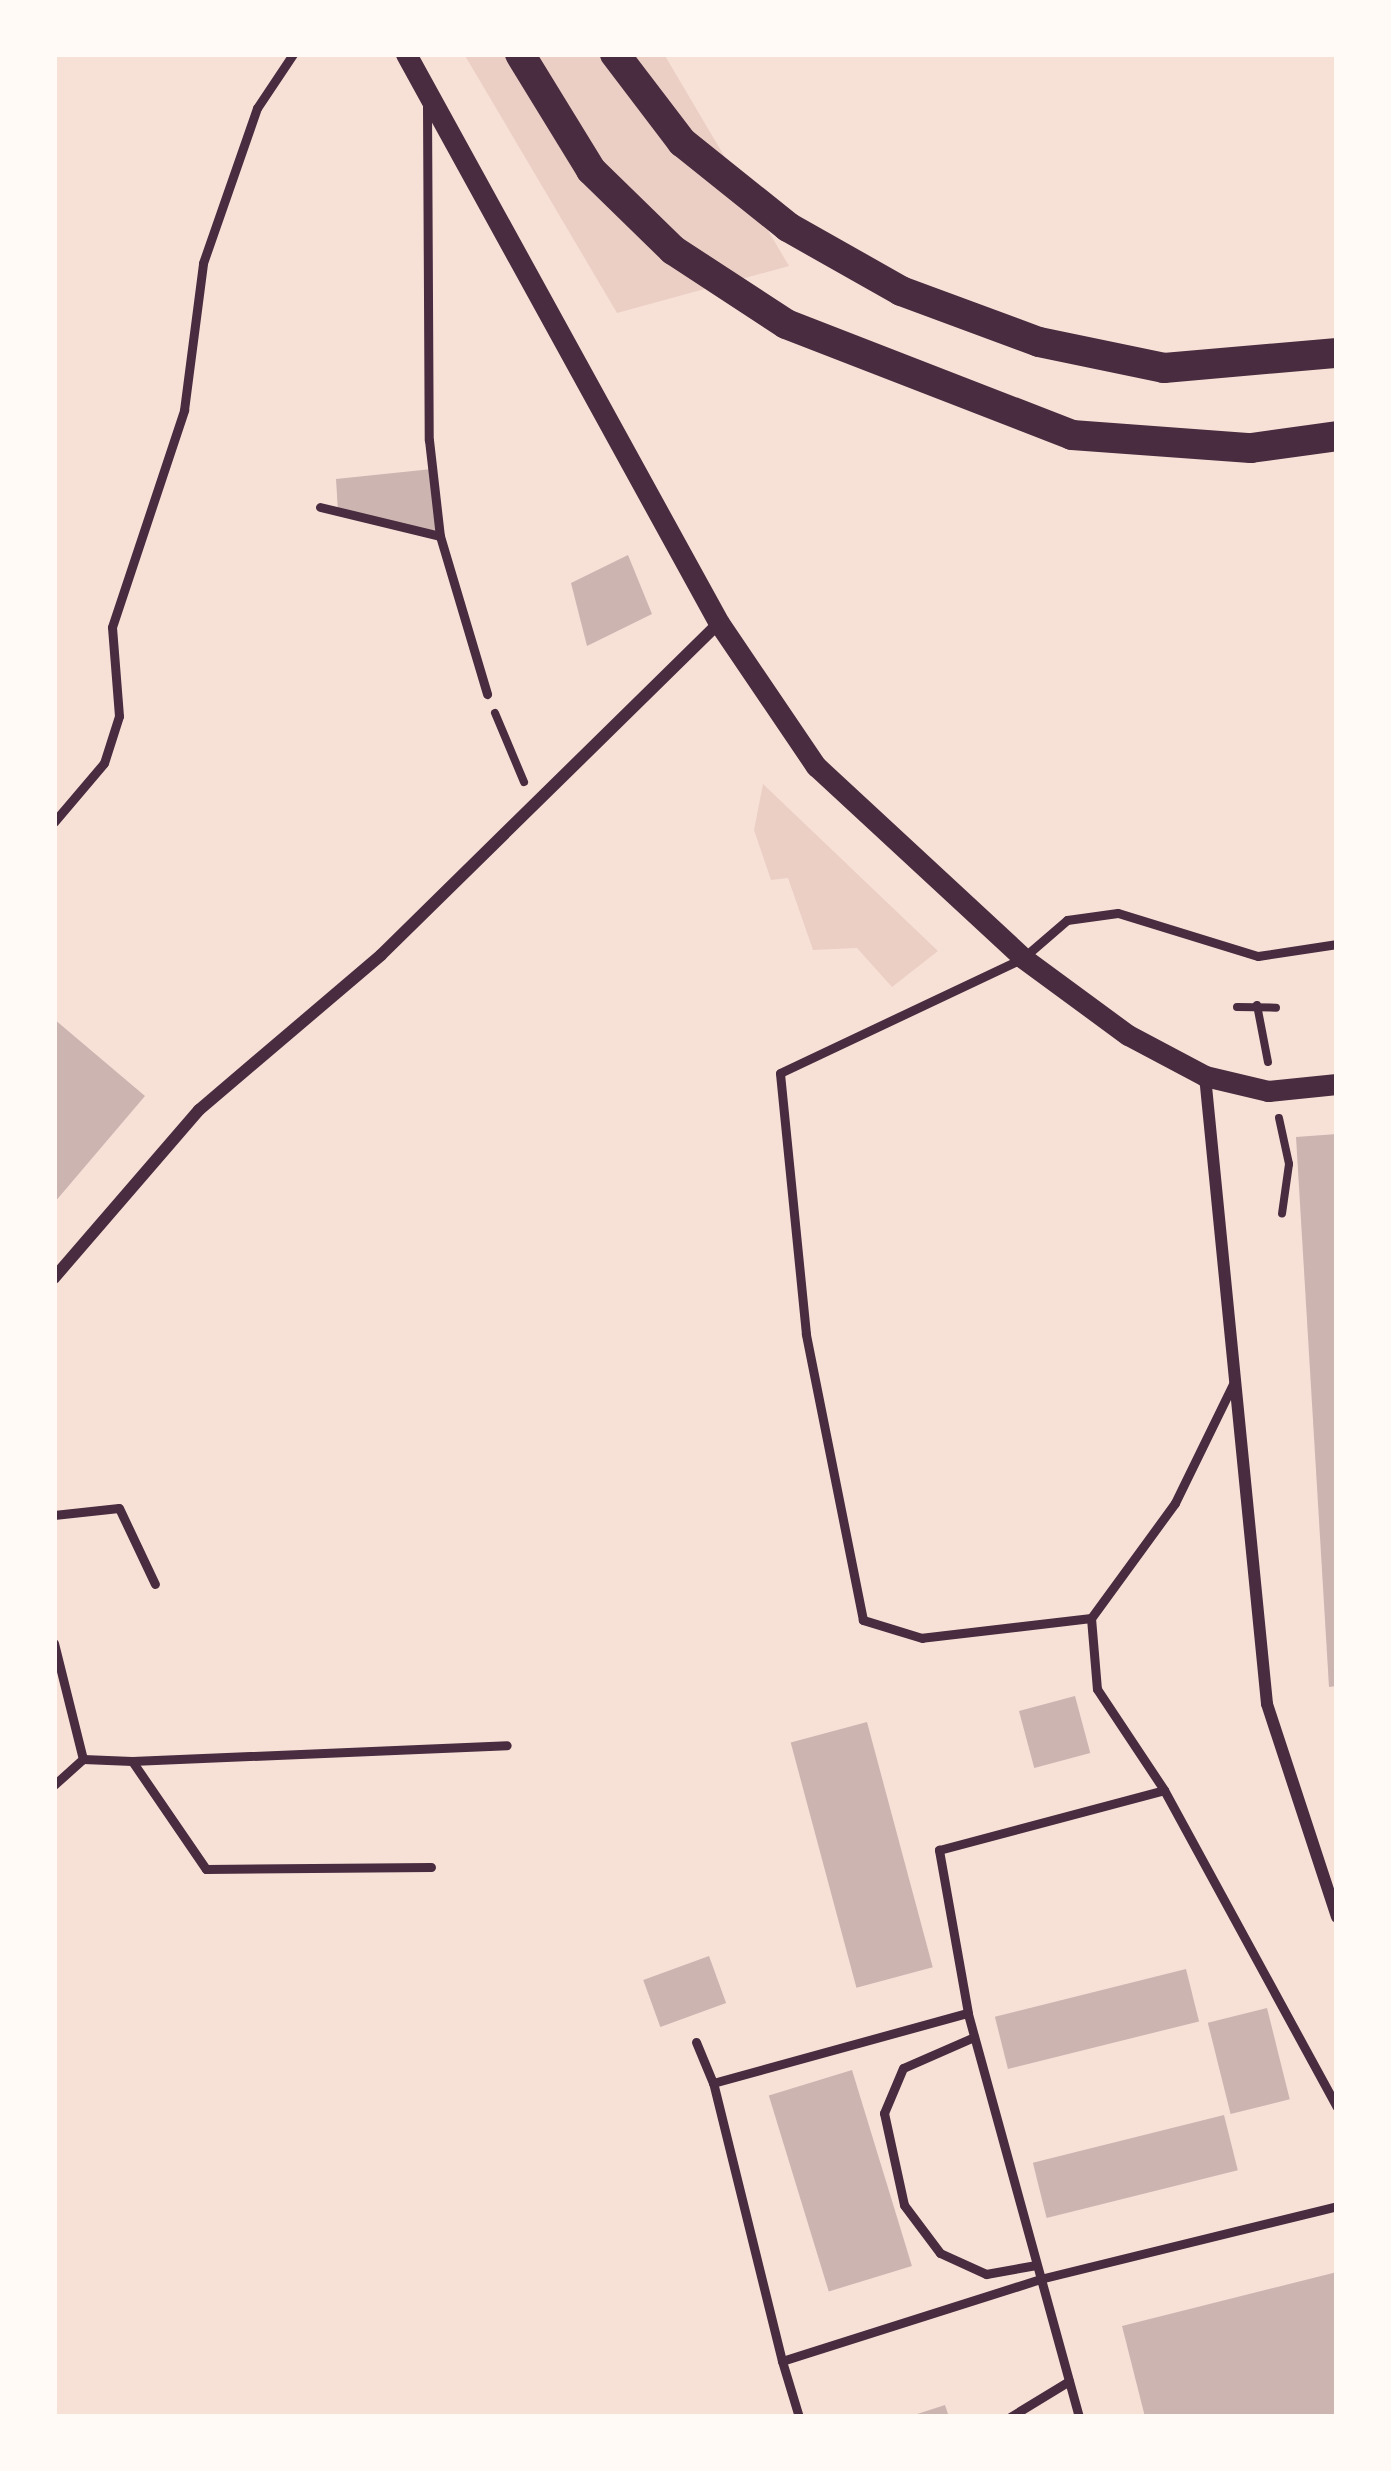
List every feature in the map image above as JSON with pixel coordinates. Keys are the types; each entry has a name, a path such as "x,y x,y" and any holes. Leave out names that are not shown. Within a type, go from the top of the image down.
{"main road":[{"path":"520,54 591,170 673,250 786,324 1072,435 1251,448 1337,436"},
{"path":"615,54 682,142 788,227 901,291 1039,342 1164,368 1337,353"}],"street":[{"path":"406,54 719,623 816,766 1023,958 1129,1035 1205,1076 1268,1091 1337,1084"},
{"path":"54,1278 199,1110 382,955 719,623"},
{"path":"1205,1076 1267,1704 1337,1917"}],"lane":[{"path":"54,822 104,763 119,716 112,627 184,410 203,263 257,108 292,54"},
{"path":"427,98 429,440 440,536 488,694"},
{"path":"320,507 440,536"},
{"path":"1091,1618 922,1638 863,1620 806,1334 780,1073 1023,958 1067,920 1118,913 1258,956 1337,944"},
{"path":"1234,1382 1175,1504 1091,1618 1097,1689 1164,1790 1337,2107"},
{"path":"54,1515 119,1508 155,1584"},
{"path":"54,1642 82,1759"},
{"path":"54,1785 82,1759 132,1761 507,1745"},
{"path":"132,1761 206,1870 431,1867"},
{"path":"1079,2417 968,2013 939,1850 1164,1790"},
{"path":"713,2084 968,2013"},
{"path":"974,2037 903,2068 890,2098 884,2113 904,2205 940,2253 970,2267 986,2274 1036,2265"},
{"path":"696,2042 713,2084 799,2417"},
{"path":"782,2362 1040,2279 1337,2206"},
{"path":"1010,2417 1069,2381"}],"path":[{"path":"488,694 534,806"},
{"path":"1237,1006 1276,1008"},
{"path":"1282,1131 1296,1137"},
{"path":"1282,1214 1289,1164"}],"shaded area":[{"path":"464,54 664,54 789,266 617,313"},
{"path":"763,784 938,951 892,987 857,948 813,950 788,878 771,880 754,830"}],"building":[{"path":"432,469 440,536 338,512 336,479"},
{"path":"628,555 652,614 587,646 571,583"},
{"path":"54,1019 145,1096 54,1203"},
{"path":"1337,1134 1337,1686 1329,1687 1296,1137"},
{"path":"1075,1696 1090,1753 1034,1768 1019,1711"},
{"path":"867,1722 933,1967 856,1988 791,1742"},
{"path":"709,1956 726,2003 660,2027 643,1980"},
{"path":"1186,1969 1199,2021 1008,2069 995,2017"},
{"path":"1267,2008 1290,2099 1231,2114 1208,2023"},
{"path":"852,2070 912,2266 829,2291 769,2095"},
{"path":"1224,2115 1238,2170 1047,2218 1033,2163"},
{"path":"1337,2272 1337,2417 1145,2417 1122,2326"},
{"path":"945,2405 949,2417 911,2417 911,2416"}]}
